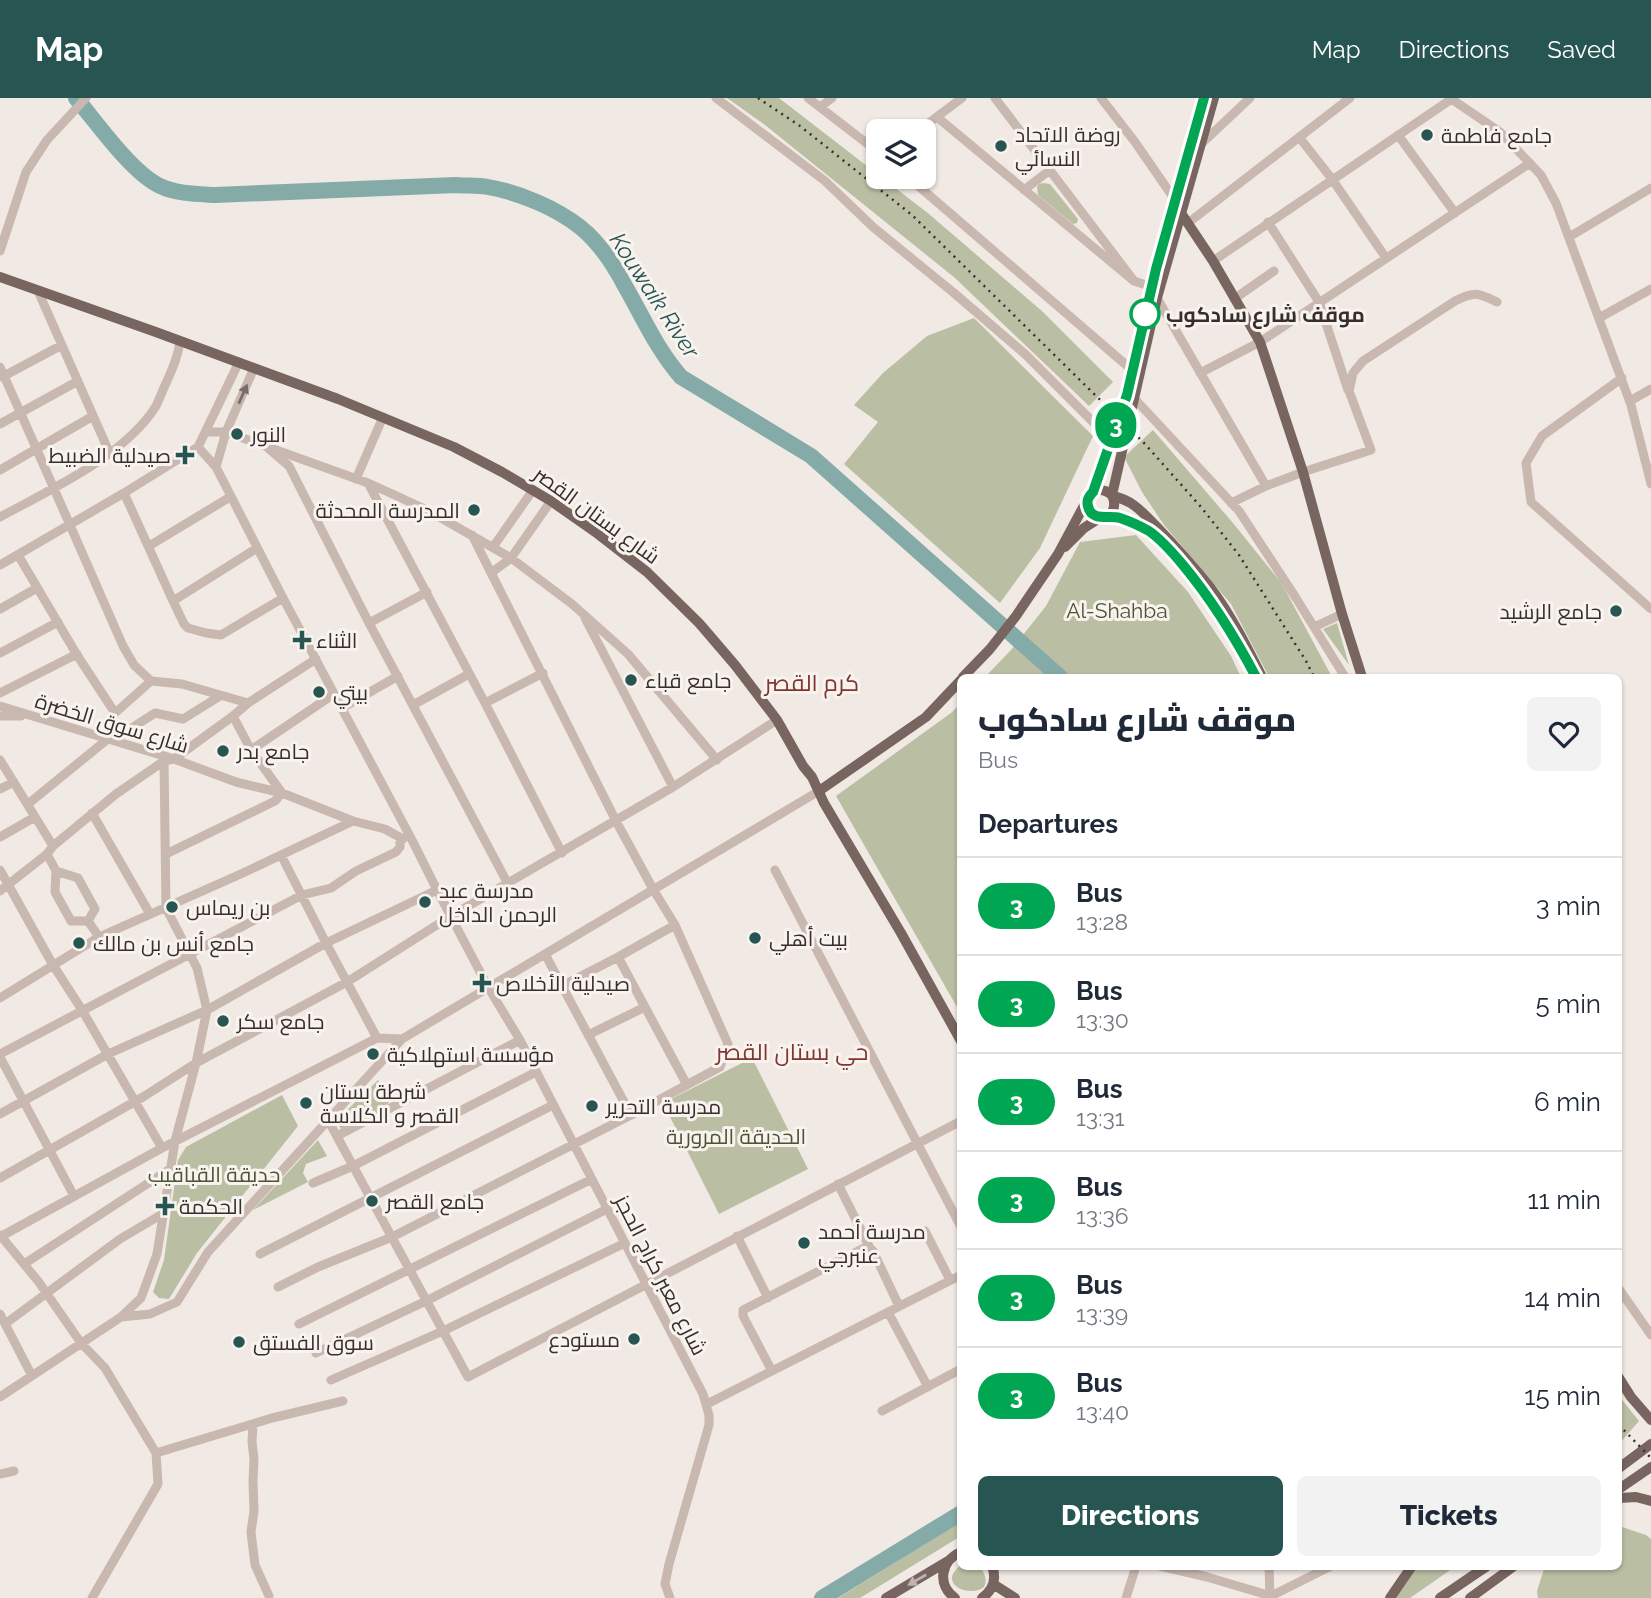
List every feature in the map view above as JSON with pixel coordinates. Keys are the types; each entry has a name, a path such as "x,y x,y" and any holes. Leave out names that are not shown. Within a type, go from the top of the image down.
{"main road":[{"path":"1204,98 1152,287 1127,395 1087,504 1093,515 1118,517 1149,531 1178,558 1221,615 1254,674"},
{"path":"1058,554 1076,535 1114,507 1112,495 1157,298 1214,98"},
{"path":"1181,213 1213,261 1260,342 1303,472 1361,674"},
{"name":"شارع بستان القصر","path":"0,277 239,362 454,447 533,490 647,572 699,623 777,720 957,1034"},
{"path":"966,674 1016,617 1058,554 1092,494 1101,490 1133,504 1181,552 1225,610 1260,674"},
{"path":"819,791 926,717 957,683"},
{"path":"1622,1382 1651,1420"},
{"path":"1622,1464 1651,1444"},
{"path":"1622,1487 1651,1467"},
{"path":"1622,1498 1636,1497 1651,1501"},
{"path":"956,1598 946,1589 944,1567 957,1554"},
{"path":"886,1598 948,1561"},
{"path":"982,1598 993,1584 993,1570"},
{"path":"1390,1598 1409,1570"},
{"path":"1440,1598 1482,1570"},
{"path":"1470,1598 1508,1570"},
{"path":"993,1584 1014,1598"},
{"path":"990,1598 999,1598"}],"street":[{"path":"0,251 26,172 47,140 86,98"},
{"path":"716,98 825,181 873,227 1025,354 1111,440"},
{"path":"808,98 866,143"},
{"path":"820,107 832,98"},
{"path":"934,119 962,98"},
{"path":"995,98 1134,281"},
{"path":"1101,98 1175,201"},
{"path":"1199,146 1250,98"},
{"path":"1188,223 1350,98"},
{"path":"1213,261 1452,98 1500,132 1541,175 1556,203 1630,401 1651,484"},
{"path":"937,117 1134,281 1152,287"},
{"path":"1398,135 1455,213"},
{"path":"1299,137 1332,179 1385,258"},
{"path":"1200,373 1260,342 1530,163"},
{"path":"1024,190 1050,170"},
{"path":"922,189 1132,370"},
{"path":"1569,236 1649,193"},
{"path":"1231,503 1266,486 1371,450 1319,302 1268,222"},
{"path":"1234,299 1274,271"},
{"path":"1599,318 1651,289"},
{"path":"38,291 110,453"},
{"path":"1349,391 1353,373 1363,361 1455,301 1478,293 1497,302"},
{"path":"1157,298 1266,486"},
{"path":"0,517 110,453 139,427 156,406 178,356 180,341"},
{"path":"62,345 1,374 38,449 123,646 134,665 151,681 182,684 248,703"},
{"path":"0,565 198,447 239,362"},
{"path":"216,467 226,432 254,368"},
{"path":"1622,378 1542,436 1526,463 1531,502 1651,609"},
{"path":"0,424 78,381"},
{"path":"1630,401 1651,389"},
{"path":"1133,397 1239,511 1344,674"},
{"path":"0,470 93,416"},
{"path":"356,479 383,417"},
{"path":"206,432 226,432 368,483 429,511 511,558 582,613 628,654 717,760"},
{"path":"265,445 289,467 508,884"},
{"name":"شارع معبر كراج الحجز","path":"198,447 216,467 436,890 520,1040 707,1404 709,1425 665,1584 670,1598"},
{"path":"368,483 562,853"},
{"path":"493,547 533,490"},
{"path":"124,493 188,628 221,635 283,598"},
{"path":"149,546 230,497"},
{"path":"491,573 511,558 551,502"},
{"path":"278,1287 318,1267 392,1237 687,1085 720,1066 728,1044 675,925 617,821 472,535"},
{"path":"173,601 257,548"},
{"path":"18,555 115,713"},
{"path":"0,609 37,588"},
{"path":"369,622 427,592"},
{"path":"582,613 673,787"},
{"path":"1314,627 1342,614"},
{"path":"0,653 58,622"},
{"path":"0,693 77,653"},
{"path":"0,891 116,794 316,659"},
{"path":"485,703 543,673"},
{"path":"413,705 469,674"},
{"path":"342,708 398,676"},
{"path":"111,739 110,721 115,713 151,681"},
{"path":"251,750 334,694"},
{"path":"28,804 111,739 155,713 183,719 220,696"},
{"name":"شارع سوق الخضرة","path":"0,706 111,739 236,782 282,793 353,821 385,829 400,839 412,840"},
{"path":"0,716 30,716"},
{"path":"166,854 275,800 282,793 251,750 233,716"},
{"path":"0,1178 196,1063 347,982 451,916 673,787 777,720"},
{"path":"0,760 36,817 50,850 56,871 55,892 71,921 88,921"},
{"path":"0,1397 121,1317 141,1298 157,1254 174,1141 196,1063 207,1010 197,968 166,908 169,760"},
{"path":"0,789 14,782"},
{"path":"121,1317 150,1314 177,1302 208,1252 402,1039 819,791"},
{"path":"92,813 150,915"},
{"path":"0,837 36,817"},
{"path":"0,998 99,937 353,821"},
{"path":"74,1196 0,1056 302,895 331,888 356,871 396,852 400,847 400,839"},
{"path":"281,855 377,1038"},
{"path":"0,870 162,1148"},
{"path":"775,870 957,1219"},
{"path":"56,871 78,878 96,909 88,921"},
{"path":"0,1114 108,1054 207,1010 326,943 436,890"},
{"path":"88,921 99,937"},
{"path":"562,986 675,925"},
{"path":"545,954 631,1115"},
{"path":"618,957 687,1085"},
{"path":"588,1035 645,1007"},
{"path":"92,1598 158,1484 156,1452 105,1368 81,1343 46,1292 0,1236 174,1141 377,1038 402,1039"},
{"path":"337,1136 520,1040"},
{"path":"313,1183 353,1166 536,1072"},
{"path":"260,1254 553,1105"},
{"path":"328,1120 468,1377 957,1123"},
{"path":"24,1264 170,1169"},
{"path":"299,1324 592,1179"},
{"path":"838,1184 900,1306"},
{"path":"316,1353 426,1301 607,1209"},
{"path":"5,1324 120,1239 164,1213"},
{"path":"707,1404 955,1278 925,1231"},
{"path":"737,1236 768,1297"},
{"path":"331,1380 443,1331 625,1242"},
{"path":"772,1371 742,1313 743,1310 866,1247 870,1248"},
{"path":"1622,1293 1651,1335"},
{"path":"888,1312 928,1387"},
{"path":"0,1314 32,1376"},
{"path":"883,1411 957,1371"},
{"path":"156,1452 343,1401"},
{"path":"253,1424 254,1511 251,1532 254,1565 269,1596"},
{"path":"0,1474 14,1471"},
{"path":"1126,1598 1135,1570"},
{"path":"1177,1570 1270,1597 1323,1570"},
{"path":"1206,1570 1207,1577"},
{"path":"1269,1570 1270,1597"}],"green space":[{"path":"727,98 779,98 866,165 866,189 897,189 929,214 1043,312 1113,382 1089,406 955,278 765,125"},
{"path":"1043,183 1050,184 1078,219 1077,223 1073,224 1038,195 1037,187"},
{"path":"974,318 1093,436 1040,548 1000,603 844,464 878,422 854,405 883,373 927,336"},
{"path":"1153,430 1282,584 1330,674 1267,674 1231,604 1164,525 1142,492 1124,457"},
{"name":"Al-Shahba","path":"1136,535 1188,592 1231,656 1240,674 988,674 1046,606 1080,542"},
{"path":"1337,623 1349,665 1323,629"},
{"path":"957,707 957,1007 836,796"},
{"name":"الحديقة المرورية","path":"752,1058 808,1169 719,1214 663,1103"},
{"path":"378,1080 389,1103 341,1129 336,1121"},
{"name":"حديقة القباقيب","path":"282,1095 298,1126 197,1253 169,1299 159,1298 153,1292 164,1260 178,1160 186,1147"},
{"path":"318,1140 327,1156 306,1164 303,1173 308,1182 253,1210"},
{"path":"1622,1400 1639,1421 1622,1441"},
{"path":"957,1524 957,1538 860,1598 838,1598"},
{"path":"1622,1527 1651,1539 1651,1598 1538,1598 1537,1591 1544,1570 1622,1570"},
{"path":"957,1569 981,1570 986,1581 984,1587 972,1591 958,1588 952,1578"},
{"path":"1409,1570 1450,1570 1410,1598 1394,1598"}],"waterway":[{"name":"Kouwaik River","path":"76,98 138,170 149,180 173,191 215,195 480,186 524,197 560,213 587,233 606,254 657,344 681,377 811,456 1057,674"},
{"name":"Kouwaik River","path":"822,1598 957,1515"}],"railway":[{"path":"758,98 800,126 912,215 1145,444 1239,555 1312,674"},
{"path":"1622,1428 1651,1458"}],"bus line":[{"name":"3","path":"1204,98 1156,269 1127,395 1087,504 1093,515 1118,517 1149,531 1178,558 1221,615 1254,674"}],"place":[{"name":"جامع فاطمة","path":"1427,135"},
{"name":"روضة الاتحاد النسائي","path":"1001,146"},
{"name":"موقف شارع سادكوب","path":"1145,314"},
{"name":"النور","path":"237,434"},
{"name":"صيدلية الضبيط","path":"185,455"},
{"name":"المدرسة المحدثة","path":"474,510"},
{"name":"جامع الرشيد","path":"1616,611"},
{"name":"الثناء","path":"302,640"},
{"name":"جامع قباء","path":"631,680"},
{"name":"بيتي","path":"319,692"},
{"name":"جامع بدر","path":"223,751"},
{"name":"مدرسة عبد الرحمن الداخل","path":"425,902"},
{"name":"بن ريماس","path":"172,907"},
{"name":"بيت أهلي","path":"755,938"},
{"name":"جامع أنس بن مالك","path":"79,943"},
{"name":"صيدلية اﻷخلاص","path":"482,983"},
{"name":"جامع سكر","path":"223,1021"},
{"name":"مؤسسة استهلاكية","path":"373,1054"},
{"name":"شرطة بستان القصر و الكلاسة","path":"306,1103"},
{"name":"مدرسة التحرير","path":"592,1106"},
{"name":"جامع القصر","path":"372,1201"},
{"name":"الحكمة","path":"165,1206"},
{"name":"مدرسة أحمد عنبرجي","path":"804,1243"},
{"name":"مستودع","path":"634,1339"},
{"name":"سوق الفستق","path":"239,1342"}],"district":[{"name":"كرم القصر","path":"812,682"},
{"name":"حي بستان القصر","path":"792,1051"}]}
